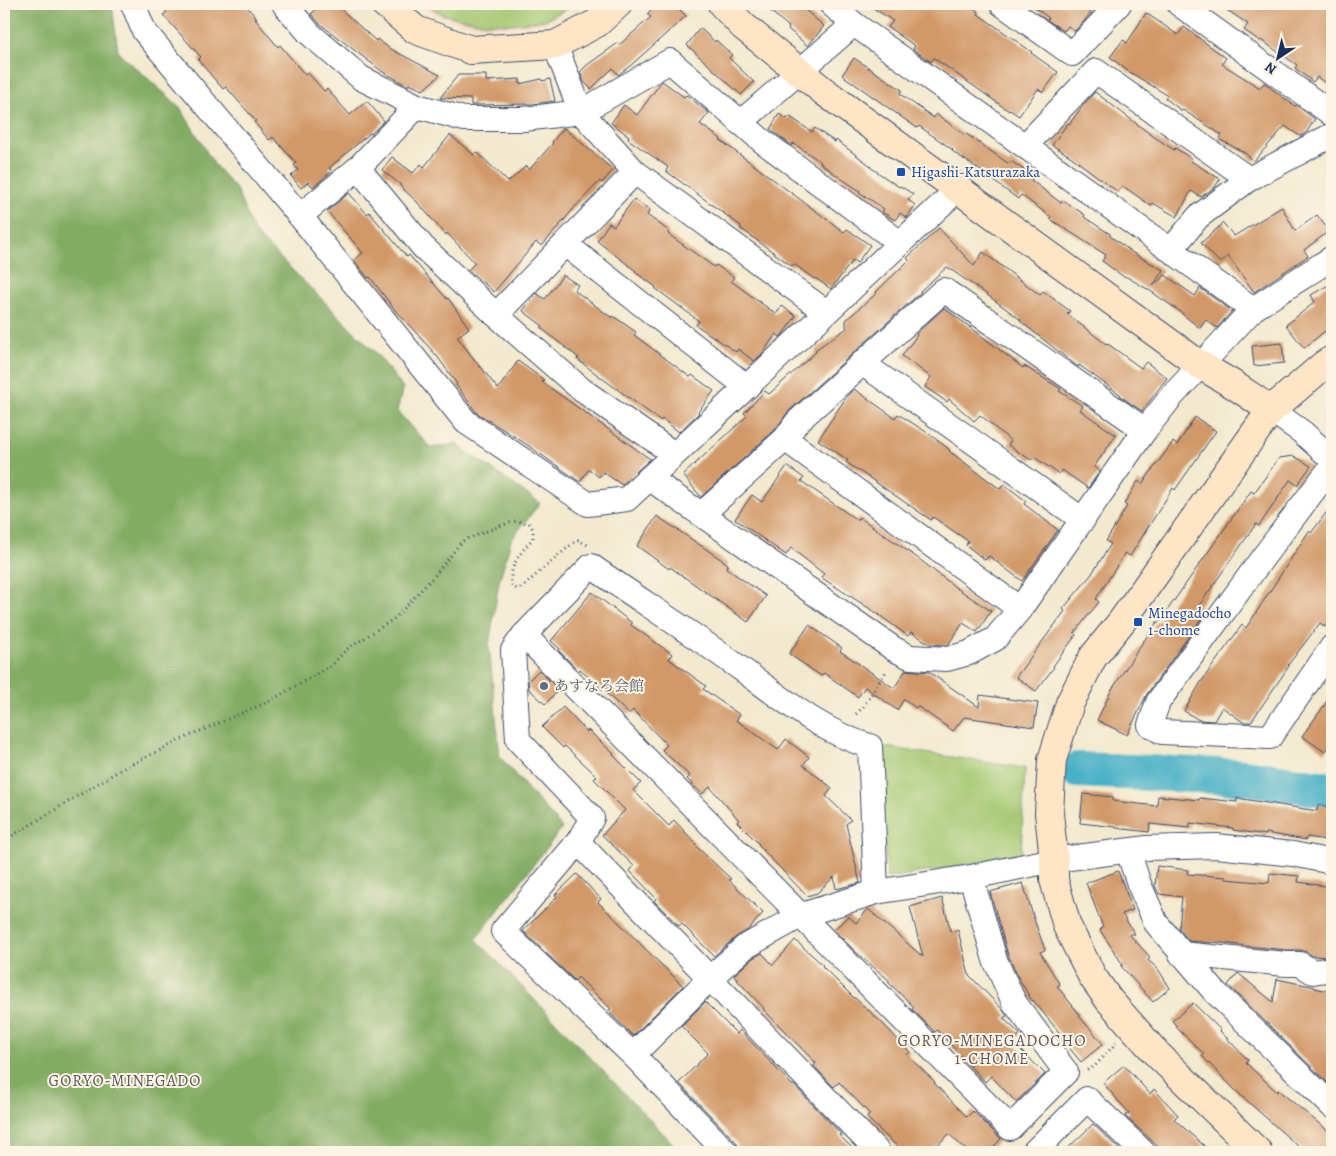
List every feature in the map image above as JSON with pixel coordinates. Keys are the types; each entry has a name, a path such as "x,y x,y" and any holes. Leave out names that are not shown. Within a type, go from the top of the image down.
{"street":[{"path":"133,4 144,31 300,216 466,422 588,504 627,499 958,189"},
{"path":"284,4 310,34 361,78 417,106 464,120 524,119 581,112 670,61 761,140 900,244"},
{"path":"385,4 416,30 471,50 555,45 597,22 618,4"},
{"path":"722,4 743,26 798,72 1200,365 1234,385 1302,432 1332,459"},
{"path":"831,4 854,24 1253,309"},
{"path":"1002,4 1072,54 1118,4"},
{"path":"1179,4 1332,114"},
{"path":"740,123 854,24"},
{"path":"555,45 581,112 635,172 826,312"},
{"path":"1025,146 1096,70 1249,179"},
{"path":"300,216 358,168 417,106"},
{"path":"1171,250 1198,217 1249,179 1332,135"},
{"path":"358,168 423,247 496,315 582,390 674,454"},
{"path":"496,315 635,172"},
{"path":"565,244 747,386"},
{"path":"649,478 894,649 910,657 947,659 969,653 995,639 1020,609 1146,430 1172,396 1200,365 1253,309 1332,258"},
{"path":"702,514 785,439 797,422 944,290 1146,430"},
{"path":"1258,1152 1156,1052 1110,1000 1092,976 1067,926 1054,880 1050,812 1052,760 1070,703 1093,657 1127,614 1270,410 1332,360"},
{"path":"862,363 1083,520"},
{"path":"785,439 1020,609"},
{"path":"1332,466 1158,702 1150,725 1162,732 1270,737 1332,647"},
{"path":"726,1152 633,1055 503,931 578,842 592,818 518,740 514,650 524,635 591,566 730,660 814,721 858,743 870,746 876,892"},
{"path":"524,635 1010,1128 1066,1072 1014,1002 995,960 971,877"},
{"path":"578,842 878,1152"},
{"path":"633,1055 710,978 745,948 802,915 876,892 971,877 1054,860 1147,848 1216,846 1293,854 1332,862"},
{"path":"1128,850 1139,884 1156,923 1214,991 1332,1106"},
{"path":"1181,954 1300,964 1313,972 1325,970 1332,972"},
{"path":"1034,1152 1088,1099 1143,1152"}],"path":[{"path":"4,841 120,770 193,734 270,701 332,665 346,650 395,618 436,574 462,542 509,523 529,523 533,528 533,538 515,560 510,578 511,584 519,589 578,540 590,545"},
{"path":"856,714 863,707 900,652"}],"shaded area":[{"path":"416,4 579,4 545,22 511,27 481,26 440,17"}],"green space":[{"path":"4,4 112,4 118,52 180,107 214,164 236,189 254,232 378,355 403,388 397,411 431,448 456,444 540,503 511,540 499,582 489,646 500,757 562,828 476,939 681,1152 4,1152"},
{"path":"435,4 576,4 545,20 512,24 482,23 441,14 431,7"},
{"path":"878,746 1025,768 1021,856 887,878"}],"building":[{"path":"159,4 244,4 257,18 255,19 278,47 280,45 305,75 308,73 324,91 327,89 350,115 367,101 384,121 329,168 331,172 313,187 308,182 301,188 291,176 298,170 294,165 296,163 273,137 269,140 254,122 256,121 226,87 223,89 198,60 201,57 163,15 167,12"},
{"path":"322,4 335,4 376,41 377,39 389,48 440,75 423,90 409,84 408,86 383,72 320,24 311,14"},
{"path":"657,4 674,4 686,16 630,66 618,75 613,68 591,89 584,82 580,72 618,43 619,45 651,17 647,14"},
{"path":"762,4 798,4 824,26 808,46"},
{"path":"867,4 967,4 1058,72 1043,92 1038,89 1019,116 1009,111 934,58 931,62 913,49 915,46 888,27 893,21"},
{"path":"1030,4 1097,4 1075,31 1068,26 1064,31 1047,20 1049,18"},
{"path":"1218,4 1332,4 1332,88 1317,77 1313,82 1295,68 1297,65 1244,30 1248,24"},
{"path":"1146,13 1178,35 1184,27 1226,58 1222,64 1260,88 1264,83 1315,119 1306,133 1300,136 1285,126 1254,161 1245,153 1219,139 1222,135 1182,111 1165,98 1167,95 1128,71 1110,57 1123,40 1127,43"},
{"path":"700,28 732,55 729,58 754,82 741,95 687,45"},
{"path":"854,58 902,90 900,94 934,118 936,114 1009,164 1011,161 1034,177 1031,180 1061,203 1063,200 1133,253 1163,270 1153,286 1165,275 1195,296 1200,288 1232,311 1217,328 1206,320 1200,328 1149,290 1124,277 1102,261 1106,255 1050,219 1051,217 1021,195 1018,199 919,126 917,128 842,75"},
{"path":"458,75 486,75 486,81 520,79 520,84 550,79 555,101 533,104 471,105 471,99 440,98"},
{"path":"662,81 684,97 686,95 709,113 700,124 720,140 844,232 847,229 870,245 857,263 853,260 831,289 794,264 792,266 740,228 741,226 666,171 668,167 628,139 629,136 611,123 624,105 637,115"},
{"path":"1095,92 1150,134 1174,150 1175,148 1192,159 1191,161 1220,179 1215,187 1201,197 1191,191 1177,217 1153,203 1151,206 1123,186 1118,192 1052,145"},
{"path":"779,114 787,119 789,116 812,132 815,128 835,142 836,140 870,167 899,187 913,194 908,200 915,205 907,218 900,213 895,220 882,212 884,209 821,162 793,143 792,146 770,129"},
{"path":"564,128 613,170 602,183 600,181 575,207 542,246 536,242 494,292 468,270 475,263 447,233 446,235 401,185 382,170 392,157 413,173 421,164 424,167 450,135 474,155 477,152 508,182 526,166 529,170"},
{"path":"349,193 367,214 369,212 407,257 409,255 448,298 469,328 457,337 498,389 518,361 544,380 542,382 650,459 622,485 603,472 599,477 589,469 580,482 526,444 477,413 437,356 398,314 370,277 368,278 354,260 363,253 327,211"},
{"path":"634,199 650,210 647,215 669,231 668,234 714,267 716,265 734,277 731,281 776,314 782,306 796,316 782,335 780,337 776,334 761,355 754,361 738,349 736,352 696,325 699,321 597,241 609,223 614,226"},
{"path":"1282,207 1295,231 1317,215 1329,231 1304,250 1308,256 1254,292 1228,256 1220,263 1201,243 1223,223 1234,236"},
{"path":"939,228 974,266 983,252 1040,295 1043,291 1070,311 1067,314 1107,345 1141,368 1146,362 1167,378 1142,411 1079,365 1078,367 1021,320 947,267 788,412 775,430 701,497 683,475 747,416 744,413 765,391 769,394 816,352 815,350 847,328 846,320 877,293 909,260 907,258"},
{"path":"563,275 578,285 574,290 612,318 613,316 636,332 634,335 690,377 692,375 714,391 699,413 679,432 662,419 661,421 577,359 579,358 523,311 536,293 545,299"},
{"path":"1332,283 1332,331 1330,327 1304,348 1286,325 1315,302 1311,295"},
{"path":"944,308 1023,368 1024,366 1061,389 1059,391 1083,406 1080,410 1116,435 1094,467 1100,471 1088,488 1062,470 1059,474 1034,457 1031,460 1008,445 1011,441 980,415 974,421 949,399 947,402 925,387 931,377 902,356 916,334"},
{"path":"1282,343 1284,363 1254,366 1252,346"},
{"path":"854,389 895,418 898,414 928,433 1000,489 1004,484 1026,501 1024,504 1058,530 1022,581 989,556 985,560 966,545 968,541 933,517 931,520 846,462 848,460 818,440 847,396"},
{"path":"1195,417 1216,431 1175,490 1173,488 1130,556 1125,553 1096,599 1099,602 1074,633 1076,635 1036,691 1016,677 1065,611 1063,609 1091,575 1111,544 1106,541 1127,506 1124,504 1138,481 1142,484 1173,442 1177,445"},
{"path":"1294,456 1311,466 1297,485 1290,480 1259,526 1256,524 1198,607 1206,612 1147,694 1127,735 1097,720 1111,691 1139,648 1251,491 1254,493 1279,458"},
{"path":"787,466 804,478 801,481 857,520 859,517 991,611 977,632 963,623 948,645 930,644 911,632 908,636 822,578 824,574 791,548 786,555 735,519 752,495 762,502"},
{"path":"1332,505 1332,615 1325,627 1320,623 1288,665 1251,722 1243,722 1222,707 1214,721 1199,720 1184,711 1201,682 1242,625 1246,628 1309,531 1311,533"},
{"path":"657,516 728,564 726,568 766,596 748,622 637,546"},
{"path":"592,592 632,623 631,625 672,654 669,659 706,686 703,689 740,715 736,720 778,750 786,739 809,757 803,765 832,788 826,796 851,820 846,824 860,883 836,889 834,877 817,893 807,896 737,822 739,820 710,787 702,794 687,779 690,776 662,750 667,745 633,710 629,714 559,651 560,649 551,641"},
{"path":"809,625 842,648 840,651 894,688 906,670 929,672 979,707 980,695 1038,703 1034,727 964,717 953,731 904,699 897,710 865,687 858,697 824,673 821,676 789,654"},
{"name":"あすなろ会館","path":"539,670 559,690 545,704 529,689 528,681"},
{"path":"1332,695 1332,742 1325,752 1302,736"},
{"path":"563,707 587,732 588,730 614,754 641,783 633,790 669,826 674,820 695,845 763,913 748,930 736,937 714,956 682,924 679,926 654,901 656,898 630,871 634,866 602,835 625,810 594,779 597,776 565,746 563,748 542,727"},
{"path":"1083,794 1113,797 1113,801 1157,806 1158,796 1237,802 1237,798 1317,811 1318,805 1332,807 1332,841 1307,837 1306,840 1266,833 1266,835 1233,830 1233,828 1190,823 1190,828 1150,824 1149,832 1080,823"},
{"path":"1157,866 1188,870 1187,874 1269,883 1270,873 1299,876 1298,882 1332,887 1332,924 1328,957 1313,956 1300,950 1189,941 1179,928 1182,897 1159,894 1155,886"},
{"path":"1118,871 1133,910 1122,914 1135,934 1129,934 1150,957 1148,960 1158,969 1170,988 1153,1002 1121,966 1123,965 1100,930 1103,927 1086,883"},
{"path":"577,874 601,899 598,902 683,986 633,1036 608,1011 611,1009 578,977 575,981 523,931 557,897 555,895"},
{"path":"1023,883 1045,950 1040,952 1060,985 1057,986 1103,1044 1081,1062 1032,1001 1008,955 990,892"},
{"path":"942,898 951,932 958,930 969,975 1002,1009 1007,1016 1003,1018 1020,1034 1013,1042 1045,1074 1016,1102 991,1076 985,1082 937,1030 935,1032 912,1009 914,1007 888,982 890,981 857,953 834,930 848,916 856,923 868,909 923,957 910,907"},
{"path":"795,940 881,1022 910,1052 907,1055 967,1117 973,1111 1001,1139 988,1152 968,1152 949,1134 930,1152 903,1152 867,1118 870,1114 839,1082 834,1087 814,1066 816,1063 763,1009 734,975 753,958 762,953 773,965"},
{"path":"1238,973 1273,1002 1277,979 1332,992 1332,1087 1228,985"},
{"path":"705,1002 737,1034 740,1030 841,1134 839,1135 856,1152 739,1152 736,1142 679,1083 708,1053 681,1026"},
{"path":"1193,1003 1248,1060 1246,1063 1277,1092 1278,1090 1332,1134 1332,1144 1326,1152 1306,1152 1292,1141 1235,1090 1202,1056 1204,1054 1176,1027 1172,1021"},
{"path":"1124,1065 1150,1094 1154,1089 1178,1115 1174,1119 1211,1152 1164,1152 1125,1116 1129,1113 1103,1083"},
{"path":"1093,1124 1122,1152 1064,1152"}],"waterway":[{"path":"1078,770 1244,777 1332,790"}],"place":[{"name":"Higashi-Katsurazaka","path":"901,172"},
{"name":"Minegadocho 1-chome","path":"1138,622"},
{"name":"あすなろ会館","path":"544,686"}],"district":[{"name":"GORYO-MINEGADOCHO 1-CHOME","path":"992,1049"},
{"name":"GORYO-MINEGADO","path":"125,1080"}]}
